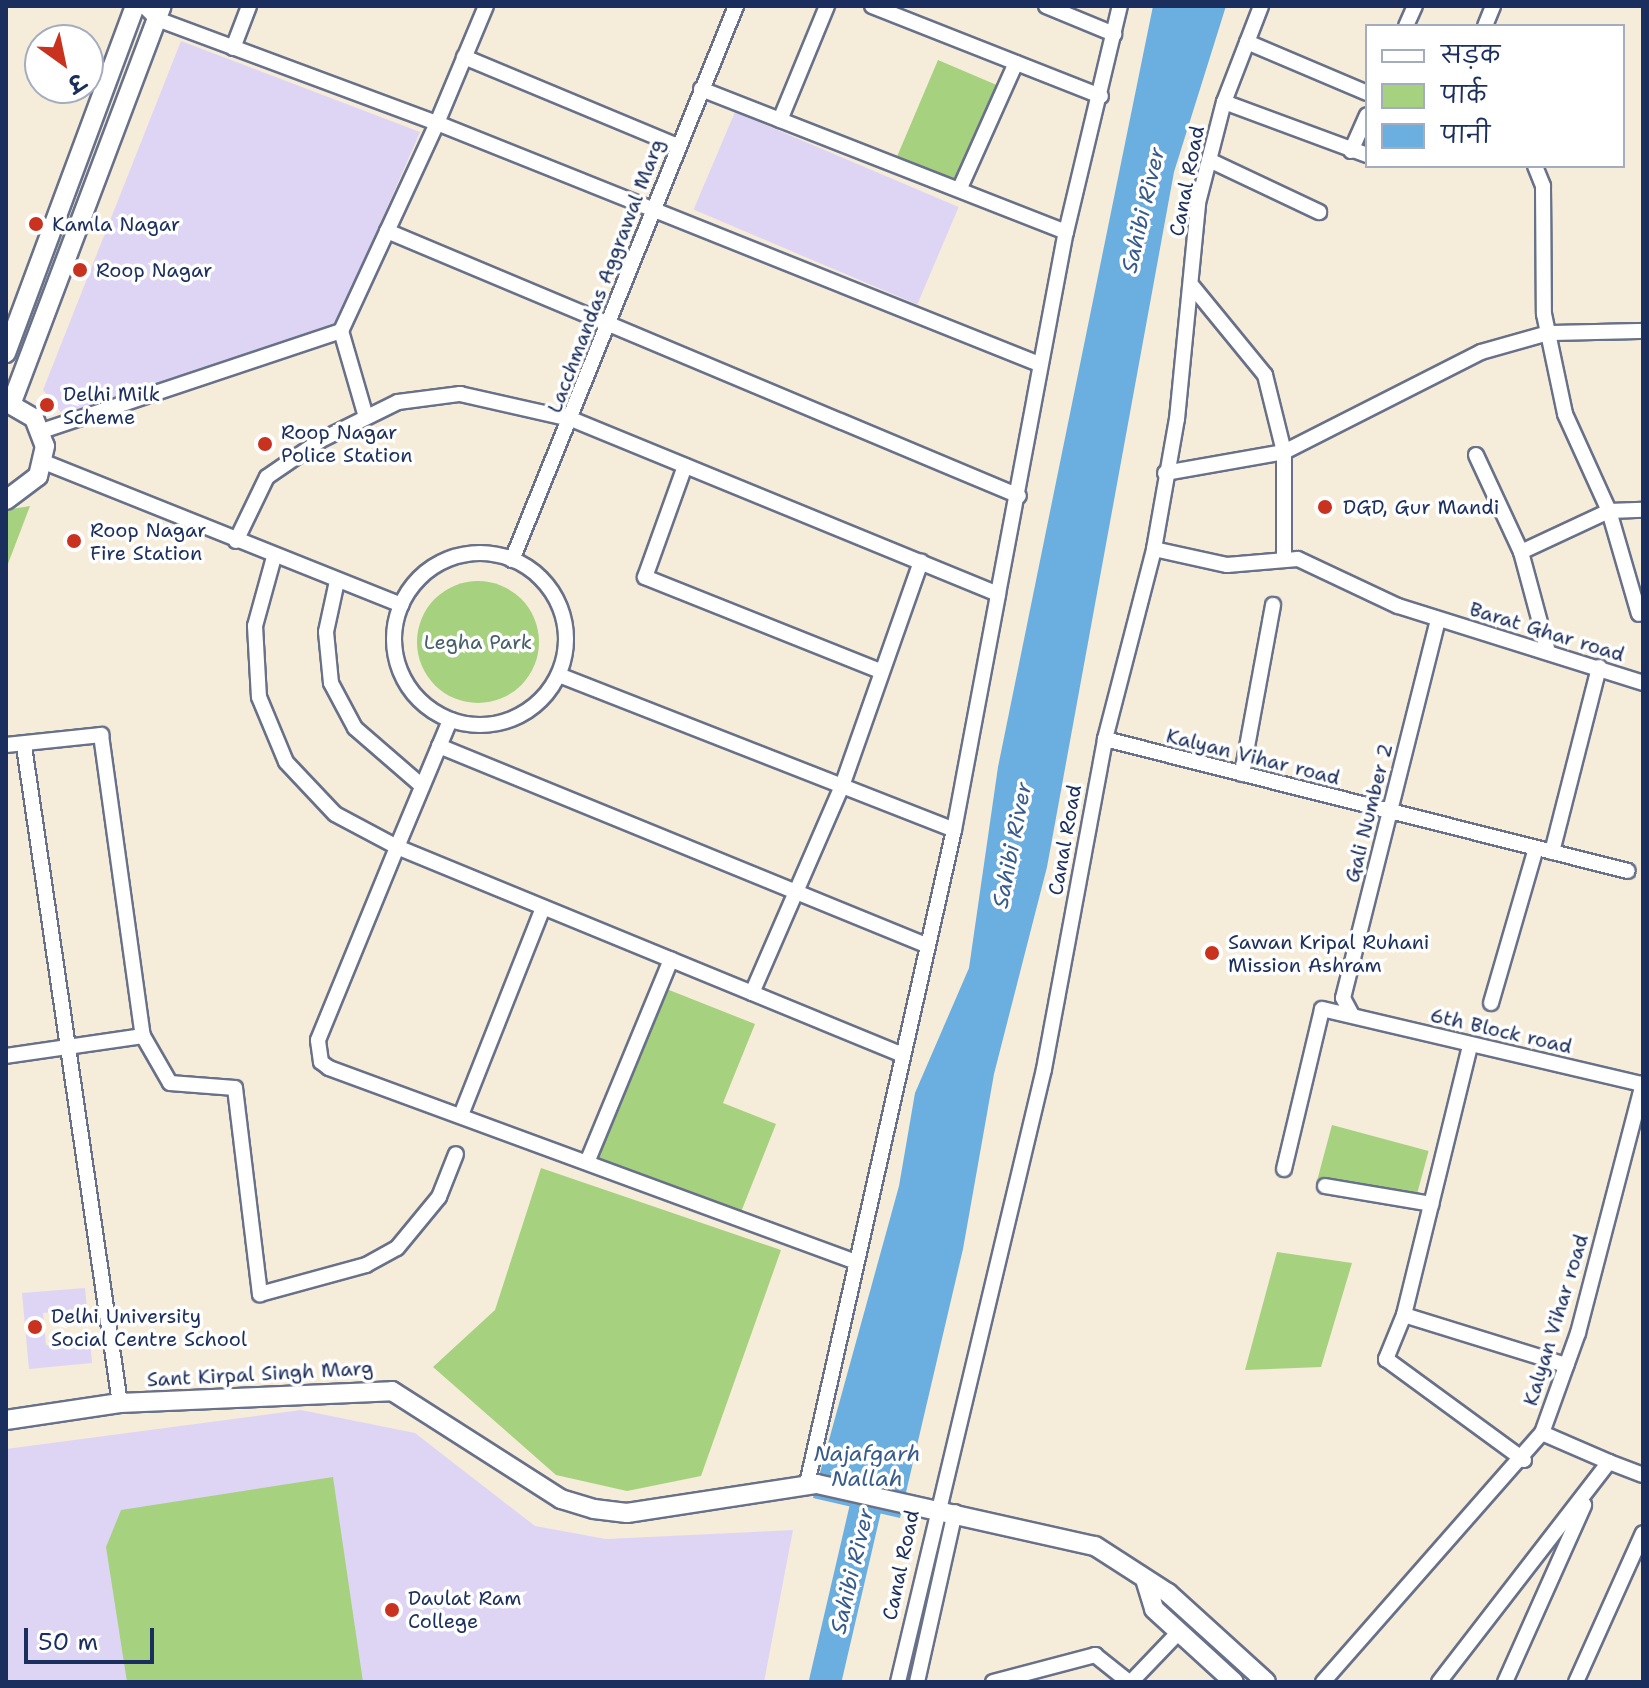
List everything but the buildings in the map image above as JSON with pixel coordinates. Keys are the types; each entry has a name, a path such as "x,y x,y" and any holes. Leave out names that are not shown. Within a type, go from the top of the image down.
{"street":[{"path":"6,353 135,6"},
{"path":"233,48 249,6"},
{"path":"366,417 341,331 437,123 486,6"},
{"name":"Lacchmandas Aggrawal Marg","path":"512,560 736,6"},
{"path":"780,120 827,6"},
{"path":"872,6 1101,96"},
{"path":"1046,6 1114,34"},
{"path":"1120,6 1101,96 1066,232 1039,364 1019,496 954,830 856,1262 812,1484 955,1512 1095,1546 1145,1579 1266,1682"},
{"name":"Canal Road","path":"898,1682 927,1506 1044,1069 1105,739 1154,549 1209,160 1224,102 1261,6"},
{"path":"6,500 28,489 44,462 42,431 9,402 154,10 233,48 437,123 652,212 1039,364"},
{"path":"1247,42 1365,92"},
{"path":"464,57 678,146"},
{"path":"960,188 1016,63"},
{"path":"701,89 1066,232"},
{"path":"1224,102 1365,154"},
{"path":"1351,151 1365,120"},
{"path":"1209,160 1319,212"},
{"path":"1536,168 1543,186 1548,333 1565,414 1609,511 1639,614"},
{"path":"387,231 607,328 1019,496"},
{"path":"1154,549 1227,565 1284,556 1284,452 1265,375 1193,287"},
{"path":"42,431 341,331"},
{"path":"1165,473 1284,452 1441,368 1548,333 1643,331"},
{"path":"236,541 267,477 366,417 398,402 460,394 571,419 998,594"},
{"path":"1476,455 1521,552 1548,652"},
{"path":"44,462 274,557 401,605"},
{"path":"685,466 645,577 880,671"},
{"path":"1521,552 1609,511 1643,510"},
{"path":"471,553 512,560 547,583 562,610 567,639 559,675 518,718 488,726 450,720 408,687 396,660 401,605 442,562 471,553"},
{"name":"Barat Ghar road","path":"1284,556 1438,620 1643,683"},
{"path":"274,557 255,626 259,697 281,749 335,814 397,847 542,910 903,1055"},
{"path":"752,993 842,786 880,671 921,562"},
{"path":"337,581 326,632 331,683 355,728 422,786"},
{"path":"1242,774 1273,605"},
{"name":"Gali Number 2","path":"1351,1013 1343,998 1438,620"},
{"path":"1552,852 1599,667"},
{"path":"559,675 954,830"},
{"path":"450,720 318,1051 329,1068 588,1160 856,1262"},
{"path":"6,745 24,746 101,735 143,1036 170,1083 235,1088 260,1294 366,1265 397,1248 439,1197 456,1154"},
{"name":"Kalyan Vihar road","path":"1105,739 1390,813"},
{"path":"24,746 120,1403"},
{"path":"439,746 928,946"},
{"path":"1390,813 1628,871"},
{"path":"1491,1003 1536,848"},
{"path":"461,1115 542,910"},
{"path":"588,1160 671,960"},
{"path":"1284,1169 1316,1012 1351,1013"},
{"name":"6th Block road","path":"1351,1013 1470,1046 1643,1083"},
{"path":"6,1056 143,1036"},
{"path":"1470,1046 1404,1315 1386,1359 1524,1460"},
{"name":"Kalyan Vihar road","path":"1323,1682 1524,1460 1542,1433 1566,1365 1643,1083"},
{"path":"1325,1186 1431,1204"},
{"path":"1404,1315 1566,1365"},
{"name":"Sant Kirpal Singh Marg","path":"6,1420 120,1403 392,1391 561,1499 627,1513 812,1484"},
{"path":"1542,1433 1643,1475"},
{"path":"1439,1682 1609,1462"},
{"path":"1505,1682 1594,1482"},
{"path":"917,1682 955,1512"},
{"path":"1576,1682 1643,1533"},
{"path":"1145,1579 1154,1609 1234,1682"},
{"path":"993,1682 1095,1655 1130,1682 1179,1632"}],"shaded area":[{"path":"181,41 420,132 336,325 64,416 43,390"},
{"path":"735,112 959,207 917,305 694,210"},
{"name":"Delhi University Social Centre School","path":"85,1288 87,1309 43,1313 46,1345 90,1341 92,1363 29,1369 22,1293"},
{"name":"Daulat Ram College","path":"301,1410 415,1433 535,1526 606,1539 793,1530 764,1682 6,1682 6,1449"}],"green space":[{"path":"938,60 998,85 957,182 897,157"},
{"path":"30,506 6,569 6,510"},
{"name":"Legha Park","path":"478,581 501,585 521,599 535,619 539,642 535,665 521,685 501,699 478,703 455,699 435,685 421,665 417,642 421,619 435,599 455,585"},
{"path":"664,988 755,1024 723,1103 776,1124 739,1217 594,1159"},
{"path":"1332,1125 1429,1151 1413,1208 1317,1182"},
{"path":"541,1168 781,1250 701,1476 627,1491 556,1475 433,1367 495,1310"},
{"path":"1277,1252 1352,1263 1321,1367 1245,1370"},
{"path":"333,1477 363,1682 127,1682 106,1547 121,1510"}],"water":[{"name":"Najafgarh Nallah","path":"1153,6 1226,6 1174,172 1047,867 994,1074 963,1249 900,1518 813,1498 899,1186 915,1093 969,968 998,767"}],"waterway":[{"name":"Sahibi River","path":"825,1682 875,1467"}],"place":[{"name":"Kamla Nagar","path":"36,224"},
{"name":"Roop Nagar","path":"80,270"},
{"name":"Delhi Milk Scheme","path":"47,405"},
{"name":"Roop Nagar Police Station","path":"265,444"},
{"name":"DGD, Gur Mandi","path":"1325,507"},
{"name":"Roop Nagar Fire Station","path":"74,541"},
{"name":"Sawan Kripal Ruhani Mission Ashram","path":"1212,953"},
{"name":"Delhi University Social Centre School","path":"35,1327"},
{"name":"Daulat Ram College","path":"392,1610"}]}
